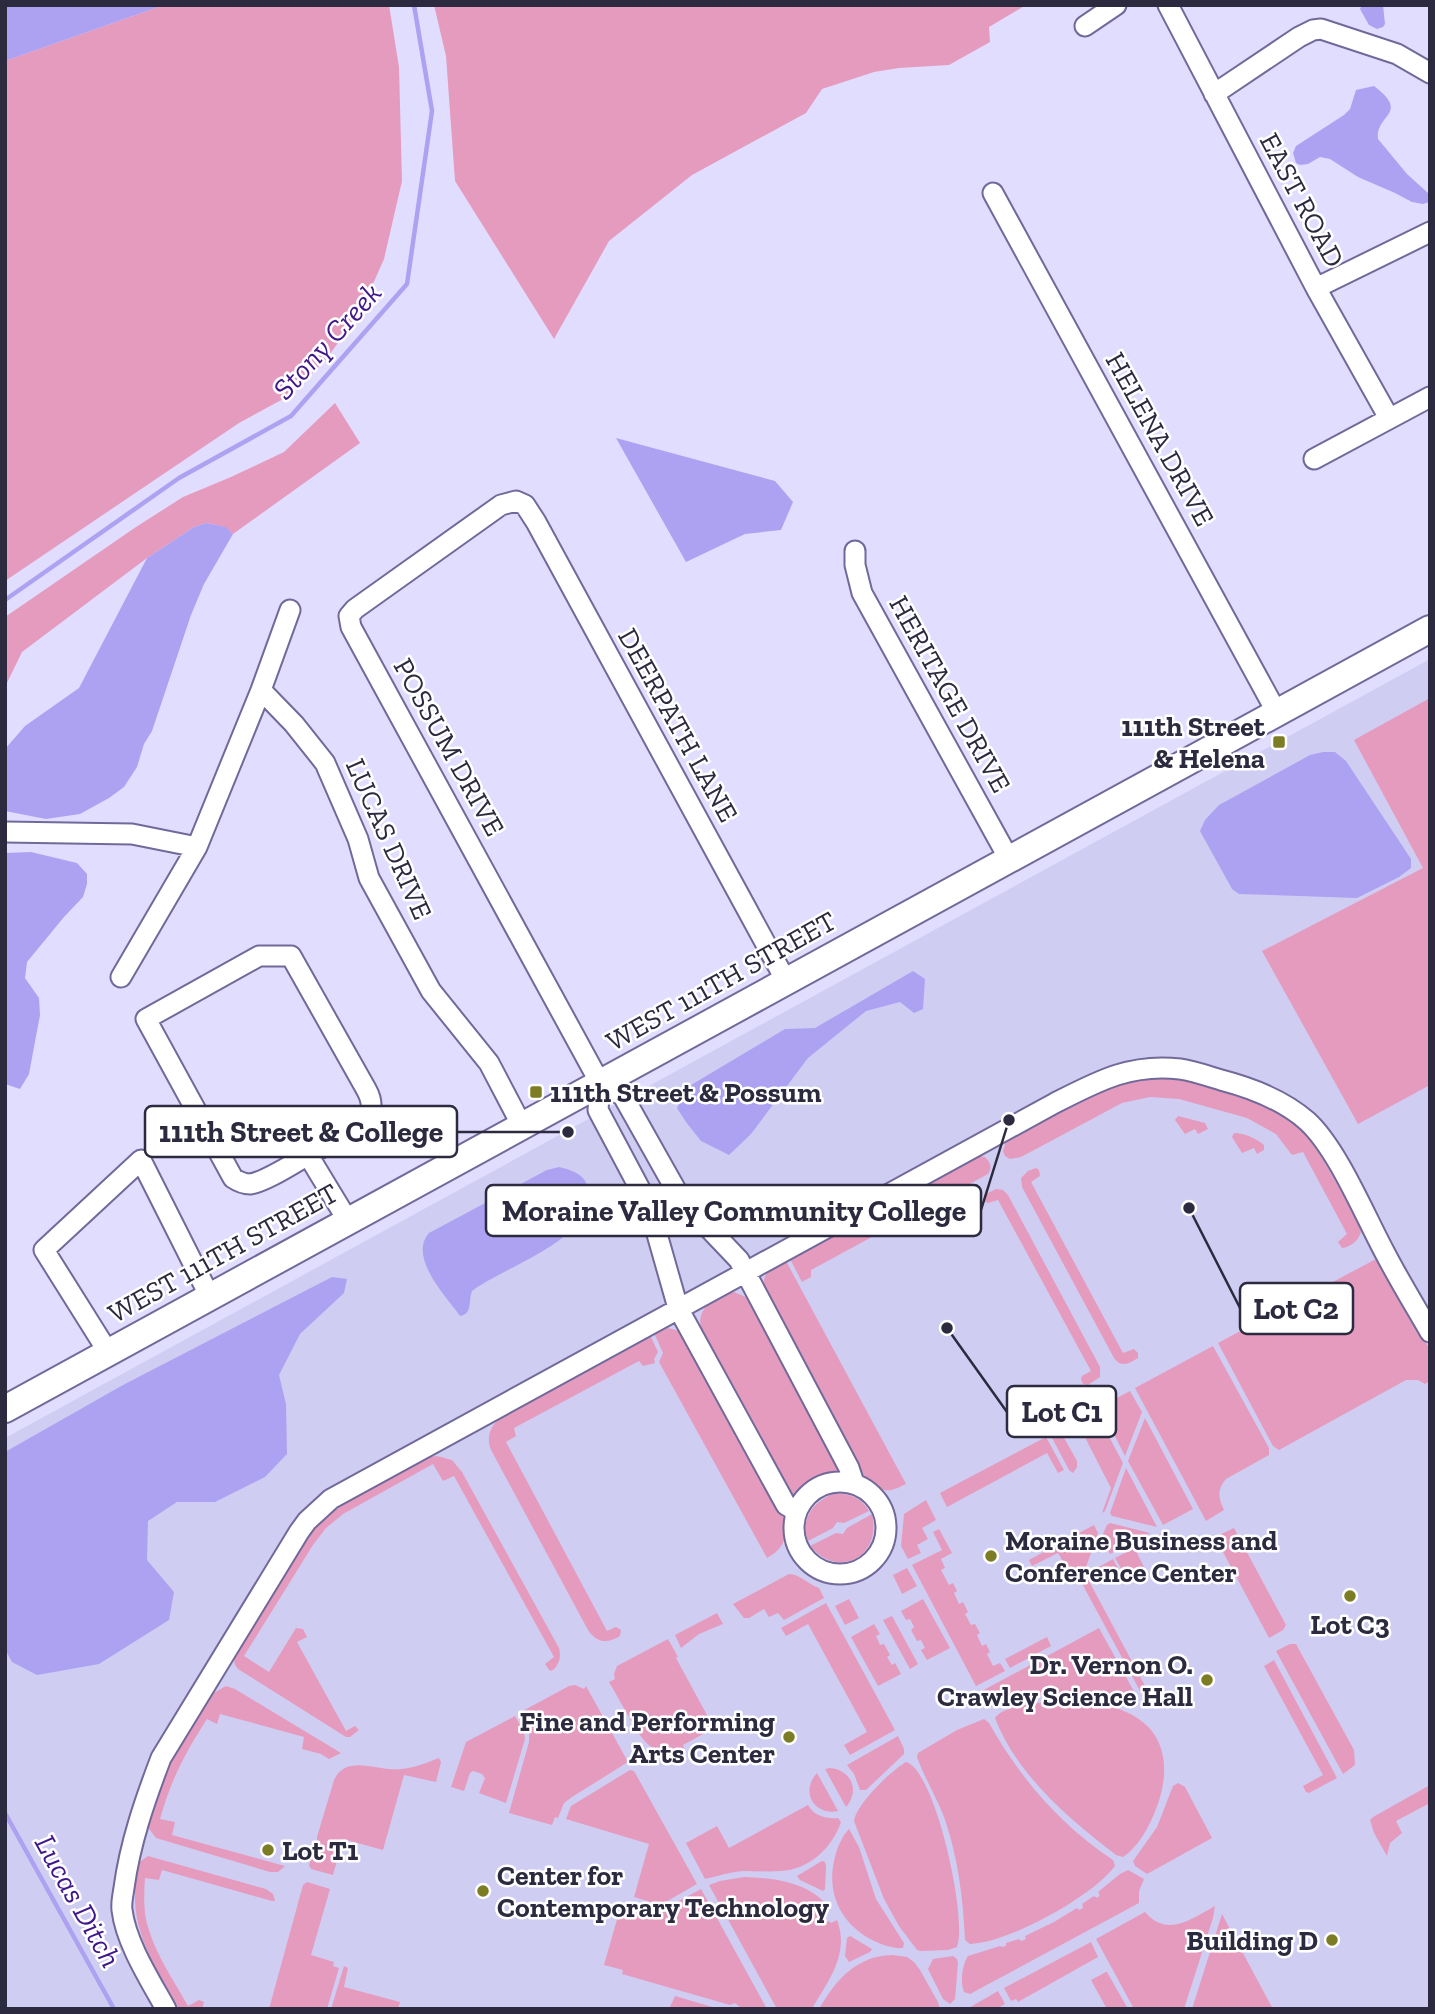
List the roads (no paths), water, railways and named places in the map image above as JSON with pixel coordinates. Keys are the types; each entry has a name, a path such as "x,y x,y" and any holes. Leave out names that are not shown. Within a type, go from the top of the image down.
{"main road":[{"name":"WEST 111TH STREET","path":"5,1409 1430,629"}],"street":[{"path":"1085,26 1116,5"},
{"name":"EAST ROAD","path":"1168,5 1317,288 1389,418"},
{"path":"1214,94 1313,30 1329,30 1397,54 1430,73"},
{"name":"HELENA DRIVE","path":"993,193 1277,713"},
{"path":"1317,288 1430,232"},
{"path":"1314,459 1430,397"},
{"name":"DEERPATH LANE","path":"516,501 524,505 540,529 786,981"},
{"name":"POSSUM DRIVE","path":"516,501 501,505 366,600 349,616 351,627 600,1083"},
{"name":"HERITAGE DRIVE","path":"855,551 855,565 862,593 1009,859"},
{"path":"121,977 197,846 261,690 290,610"},
{"name":"LUCAS DRIVE","path":"261,690 294,724 325,763 358,839 369,878 431,991 489,1063 522,1126"},
{"path":"5,832 131,834 197,846"},
{"path":"259,956 291,956 372,1104 368,1120 362,1126 308,1155 259,1181 249,1184 233,1178 146,1019 259,956"},
{"path":"166,2009 134,1950 121,1908 133,1842 161,1758 307,1521 331,1499 1098,1081 1123,1072 1151,1067 1183,1069 1269,1096 1308,1122 1337,1162 1430,1332"},
{"path":"796,1511 786,1505 678,1308 649,1206 597,1111 600,1083 623,1096 681,1199 739,1260 849,1468 853,1483"},
{"path":"308,1155 348,1221"},
{"path":"108,1352 44,1250 141,1160 209,1297"},
{"path":"826,1483 853,1483 873,1495 881,1506 886,1530 883,1546 874,1559 862,1569 846,1574 830,1573 816,1567 798,1548 794,1536 796,1511 803,1499 826,1483"}],"waterway":[{"name":"Stony Creek","path":"5,600 179,478 291,416 407,284 432,111 414,5"},
{"name":"Lucas Ditch","path":"5,1813 114,2009"}],"place":[{"name":"111th Street & Helena","path":"1279,742"},
{"name":"111th Street & Possum","path":"536,1092"},
{"name":"Moraine Valley Community College","path":"1009,1120"},
{"name":"111th Street & College","path":"568,1132"},
{"name":"Lot C2","path":"1189,1208"},
{"name":"Lot C1","path":"947,1328"},
{"name":"Moraine Business and Conference Center","path":"991,1556"},
{"name":"Lot C3","path":"1350,1596"},
{"name":"Dr. Vernon O. Crawley Science Hall","path":"1207,1680"},
{"name":"Fine and Performing Arts Center","path":"789,1737"},
{"name":"Lot T1","path":"268,1850"},
{"name":"Center for Contemporary Technology","path":"483,1891"},
{"name":"Building D","path":"1332,1940"}]}
